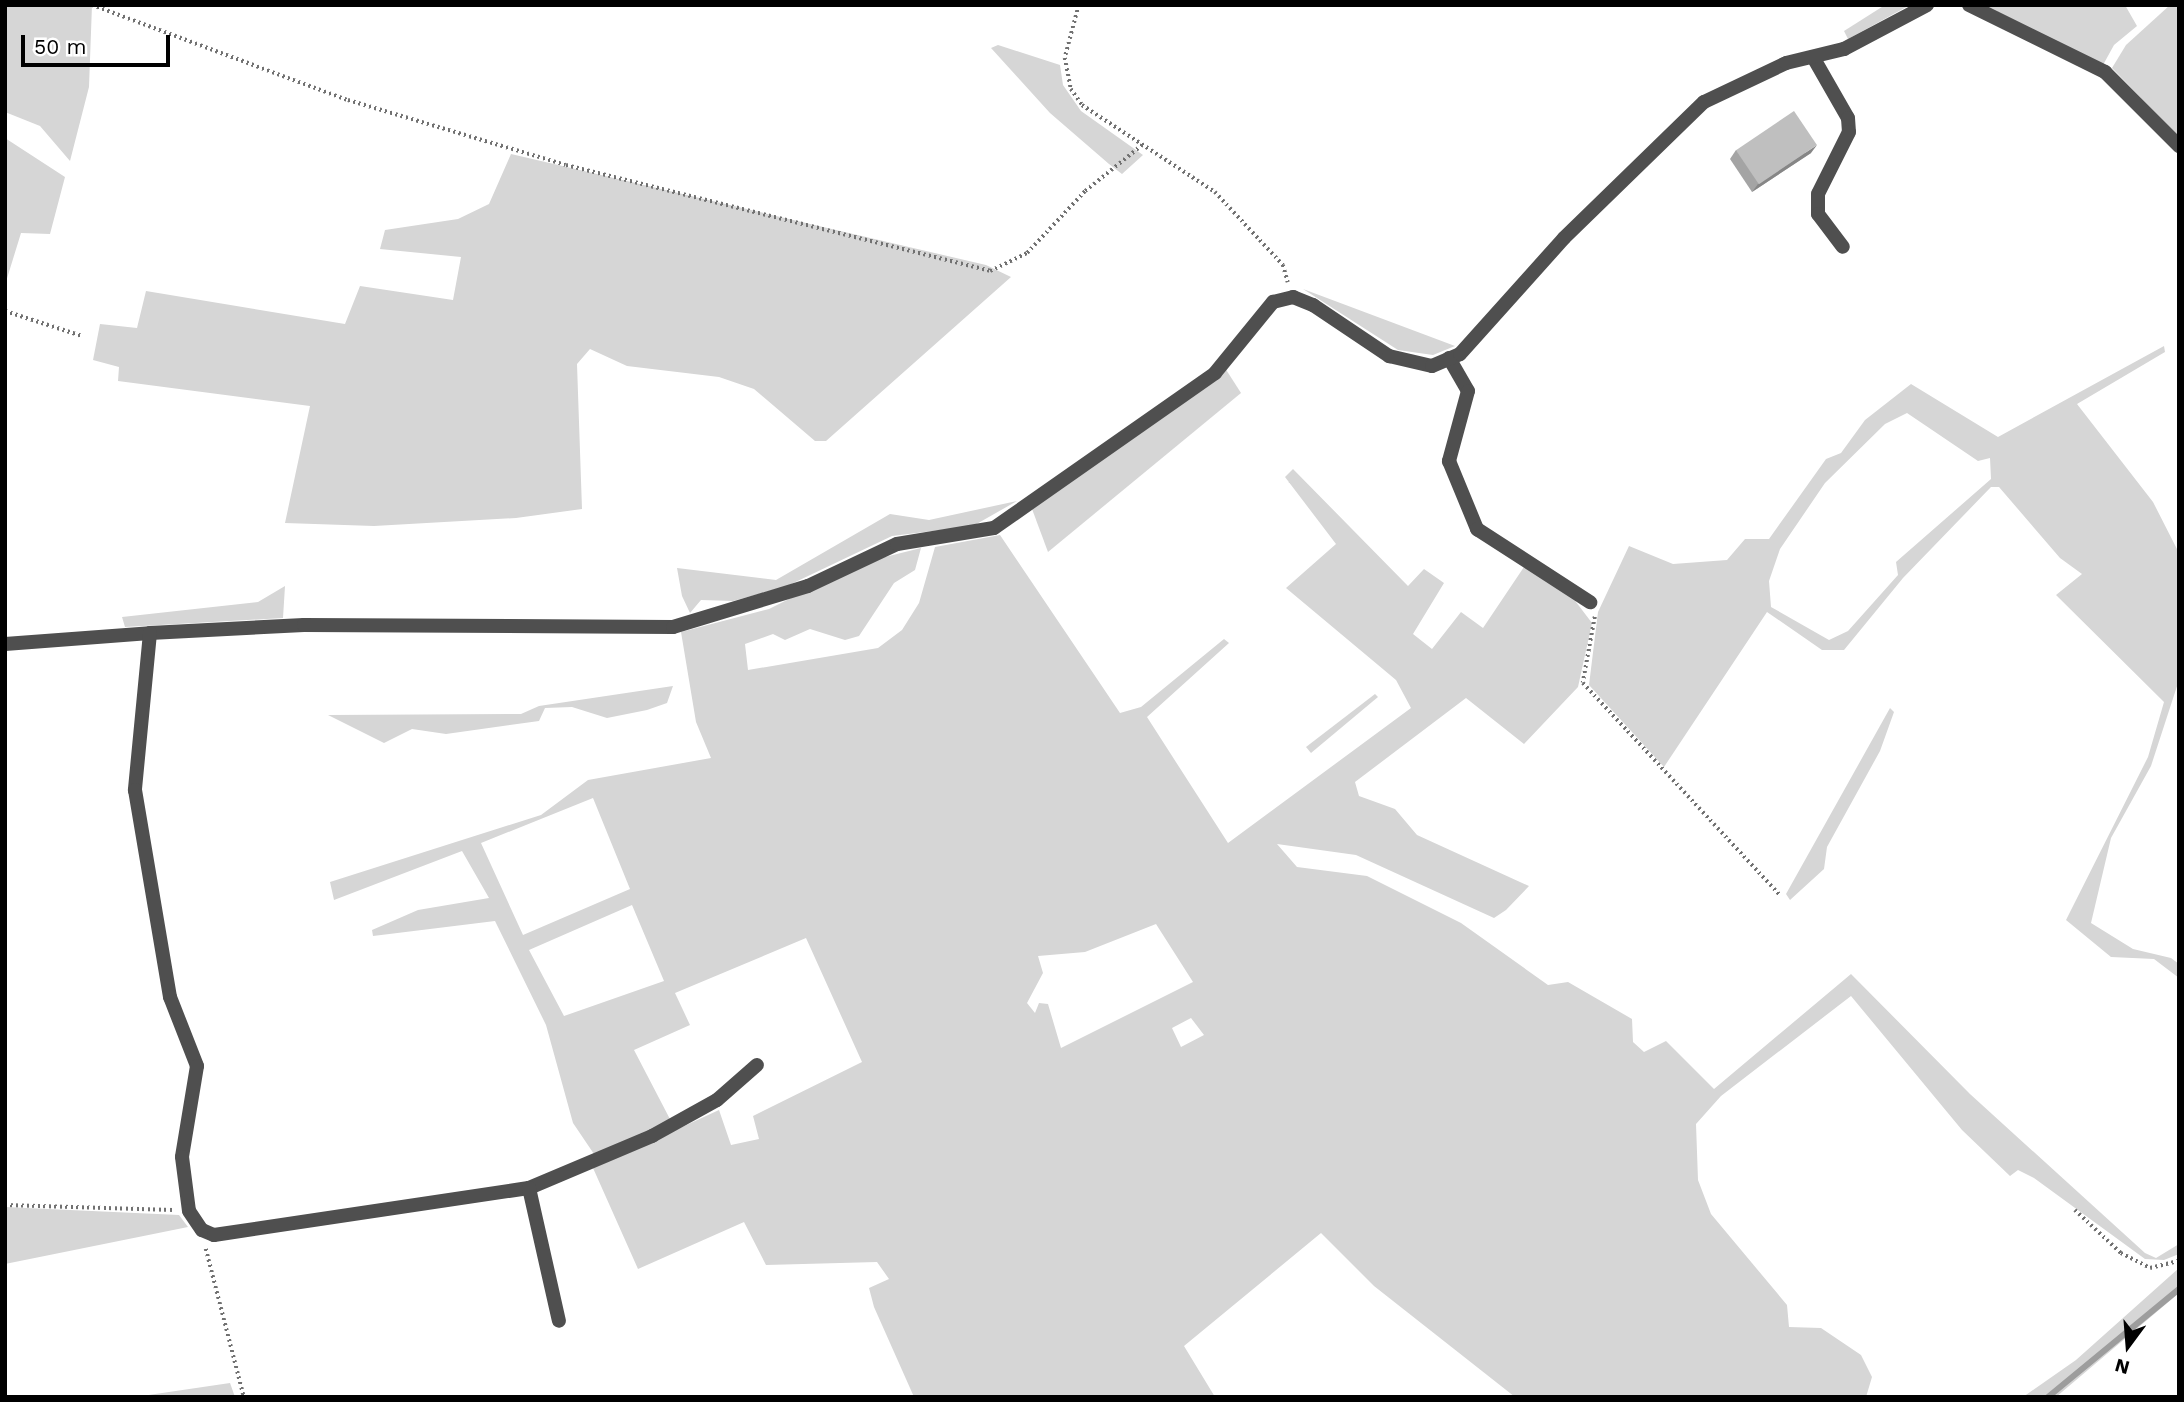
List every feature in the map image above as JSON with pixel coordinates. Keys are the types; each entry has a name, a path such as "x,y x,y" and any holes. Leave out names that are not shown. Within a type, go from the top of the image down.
{"street":[{"path":"5,644 304,625 643,629 763,602 897,544 994,528 1215,373 1273,302 1293,298 1389,356 1432,366 1449,358 1704,102 1813,57 1844,49 1927,5"},
{"path":"1969,5 2105,72 2179,146"},
{"path":"1813,57 1848,117 1849,132 1818,194 1818,214 1843,247"},
{"path":"1449,358 1468,391 1449,461 1477,529 1590,602"},
{"path":"150,633 135,790 170,998 197,1066 183,1128 189,1211 202,1230 214,1235 529,1188 652,1136 717,1100 757,1065"},
{"path":"529,1188 559,1321"}],"path":[{"path":"92,5 348,100 566,165 990,271 1027,253 1085,191 1142,145"},
{"path":"1079,5 1065,58 1071,89 1099,118 1215,192 1283,265 1293,298"},
{"path":"5,311 82,336"},
{"path":"1590,602 1597,622 1583,683 1781,896"},
{"path":"5,1205 189,1211"},
{"path":"2075,1210 2121,1253 2150,1268 2179,1261"},
{"path":"202,1230 244,1397"}],"shaded area":[{"path":"5,5 92,5 89,87 70,161 40,126 5,112"},
{"path":"1885,5 1910,5 1848,39 1844,31"},
{"path":"1980,5 2125,5 2137,26 2114,45 2103,65"},
{"path":"2170,5 2179,5 2179,137 2112,68 2126,45"},
{"path":"998,45 1060,65 1063,85 1081,111 1143,155 1122,174 1050,113 991,48"},
{"path":"5,138 65,177 50,234 21,233 5,285"},
{"path":"511,154 986,265 1011,277 826,441 815,441 754,389 719,377 627,366 590,349 577,364 582,509 516,518 374,526 285,523 310,406 118,381 119,367 93,360 100,324 137,328 146,291 345,324 360,286 453,300 461,257 380,249 385,230 458,219 489,204"},
{"path":"1303,289 1455,346 1433,355 1398,350"},
{"path":"2164,346 2165,352 2077,404 2153,502 2179,553 2179,680 2151,766 2111,838 2091,923 2133,949 2171,958 2179,964 2179,978 2154,959 2111,957 2066,920 2148,757 2164,702 2056,595 2082,574 2060,558 1999,487 1991,487 1903,578 1844,650 1822,650 1767,612 1664,767 1589,685 1598,612 1629,546 1673,564 1727,560 1745,539 1769,539 1826,459 1841,453 1865,420 1911,384 1998,437","holes":["1907,413 1978,461 1990,458 1991,479 1896,562 1898,575 1848,631 1829,640 1771,607 1769,581 1780,549 1825,483 1885,424"]},
{"path":"1225,368 1241,393 1048,552 1032,509"},
{"path":"1293,469 1408,586 1424,569 1444,583 1413,634 1432,649 1461,612 1483,628 1526,564 1573,598 1592,623 1578,687 1524,744 1466,698 1355,782 1359,796 1395,809 1417,835 1529,886 1506,910 1494,918 1356,855 1277,844 1297,867 1367,876 1461,923 1548,985 1568,982 1632,1019 1633,1042 1644,1052 1666,1041 1714,1089 1851,974 1970,1094 2145,1253 2156,1258 2179,1244 2179,1254 2164,1260 2145,1259 2034,1178 2018,1170 2010,1176 1962,1130 1851,996 1721,1096 1696,1124 1698,1180 1711,1214 1787,1305 1789,1327 1821,1328 1861,1355 1872,1377 1866,1397 1515,1397 1374,1286 1321,1233 1184,1346 1215,1397 914,1397 874,1307 869,1288 889,1279 877,1262 766,1265 744,1222 638,1269 593,1168 719,1110 731,1145 759,1139 753,1116 862,1062 806,938 675,993 690,1025 634,1050 672,1123 596,1157 573,1123 546,1025 495,921 373,936 372,930 418,910 489,898 462,851 334,900 330,882 541,815 588,780 711,758 696,722 681,632 769,609 861,563 921,548 915,570 894,583 859,636 845,640 810,629 785,640 773,634 745,644 748,670 878,648 902,630 919,603 935,547 1000,535 1120,713 1141,707 1224,639 1229,643 1147,717 1228,843 1411,708 1396,680 1286,588 1336,544 1285,477","holes":["593,798 630,889 523,935 481,843","632,905 664,981 564,1016 529,950","1156,924 1193,982 1061,1048 1048,1004 1039,1003 1035,1013 1027,1003 1043,973 1038,956 1085,952","1191,1018 1204,1035 1181,1047 1172,1028"]},
{"path":"1017,501 973,526 892,536 787,586 733,601 701,600 690,613 682,596 677,568 776,580 890,514 929,520"},
{"path":"285,586 283,618 125,627 122,617 258,602"},
{"path":"673,686 667,703 607,718 572,707 545,708 539,721 446,734 412,729 384,743 328,715 521,714 539,706"},
{"path":"1375,694 1378,697 1311,753 1306,747"},
{"path":"1890,708 1894,712 1880,751 1827,847 1824,869 1790,900 1786,894"},
{"path":"5,1207 179,1215 188,1227 5,1264"},
{"path":"2179,1268 2179,1293 2056,1397 2023,1397 2076,1360"},
{"path":"230,1383 235,1397 135,1397"}],"building":[{"path":"1794,111 1817,145 1759,184 1736,150"}],"waterway":[{"path":"2048,1397 2179,1289"}]}
